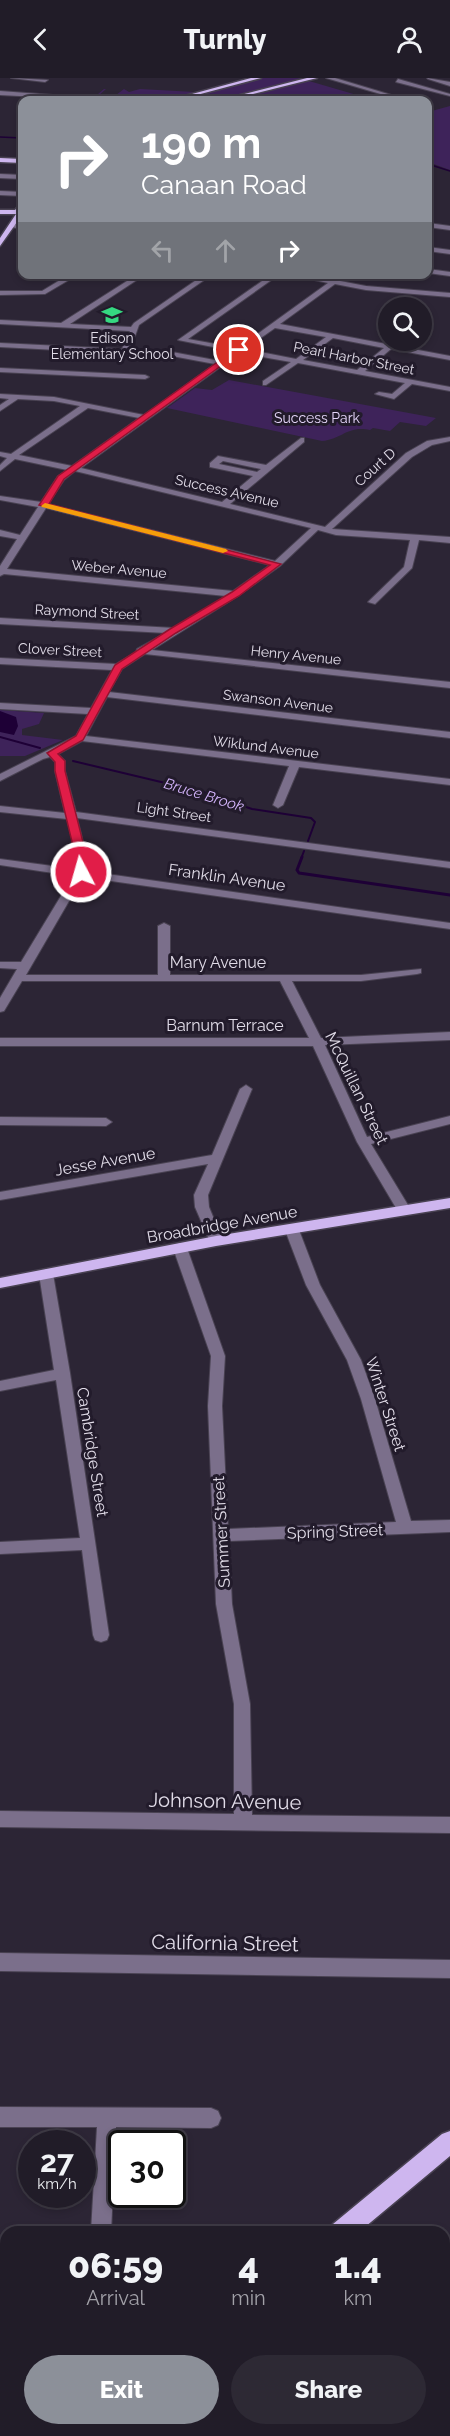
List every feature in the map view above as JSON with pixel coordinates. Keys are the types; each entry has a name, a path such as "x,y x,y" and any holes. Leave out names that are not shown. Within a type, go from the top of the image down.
{"main road":[{"path":"192,96 258,78"},
{"path":"240,96 312,78"},
{"path":"0,159 18,161"},
{"path":"0,212 18,210"},
{"path":"0,244 18,217"},
{"name":"Broadbridge Avenue","path":"0,1283 216,1241 450,1203"},
{"path":"348,2226 450,2142"}],"street":[{"path":"14,78 46,79"},
{"path":"328,78 391,96"},
{"path":"388,84 410,78"},
{"path":"430,78 450,84"},
{"path":"28,95 46,79"},
{"path":"398,81 449,95"},
{"path":"367,89 377,87"},
{"path":"0,93 41,96"},
{"path":"438,98 449,95"},
{"path":"0,176 18,177"},
{"path":"0,193 18,195"},
{"path":"13,226 18,227"},
{"path":"432,226 450,228"},
{"path":"432,250 450,252"},
{"path":"432,272 450,276 435,295"},
{"path":"0,293 43,293 67,279"},
{"path":"63,325 135,279"},
{"path":"125,352 136,324 203,279"},
{"name":"Pearl Harbor Street","path":"270,279 182,340 450,389"},
{"path":"314,279 450,295"},
{"path":"0,572 61,478 333,283"},
{"path":"0,322 134,329"},
{"path":"273,325 378,345"},
{"path":"266,383 332,336"},
{"path":"0,345 172,354 220,363"},
{"path":"358,373 384,351"},
{"path":"411,351 450,358"},
{"path":"0,370 145,377"},
{"path":"379,394 394,397 409,383"},
{"path":"0,396 54,399 146,417"},
{"path":"0,409 16,397"},
{"path":"0,468 86,406"},
{"name":"Court D","path":"118,667 140,651 235,594 277,564 409,455 430,443 450,439"},
{"path":"223,505 301,440"},
{"name":"Success Avenue","path":"0,454 74,468 321,528 450,540"},
{"path":"259,475 213,465 221,458 267,468"},
{"path":"0,498 44,505 277,564"},
{"path":"0,533 23,538"},
{"path":"372,602 408,568 415,538"},
{"name":"Weber Avenue","path":"0,572 235,594"},
{"name":"Raymond Street","path":"0,621 173,631"},
{"name":"Henry Avenue","path":"140,651 450,685"},
{"name":"Clover Street","path":"0,661 118,667"},
{"path":"0,778 80,738 118,667"},
{"name":"Swanson Avenue","path":"102,694 450,735"},
{"path":"0,706 95,711"},
{"name":"Wiklund Avenue","path":"80,738 450,782"},
{"path":"0,1008 81,872 81,859 60,771 60,761 52,753"},
{"path":"278,805 295,764"},
{"name":"Light Street","path":"0,809 58,816 84,815 450,865"},
{"name":"Franklin Avenue","path":"0,862 450,926"},
{"path":"164,926 164,978"},
{"path":"0,966 25,966"},
{"name":"Mary Avenue","path":"18,978 361,978 417,971"},
{"name":"McQuillan Street","path":"284,978 317,1042 363,1142 404,1210"},
{"name":"Barnum Terrace","path":"0,1042 317,1042 450,1036"},
{"path":"216,1241 200,1201 246,1089"},
{"path":"363,1142 450,1120"},
{"path":"0,1121 106,1122"},
{"name":"Jesse Avenue","path":"0,1196 216,1158"},
{"name":"Winter Street","path":"292,1230 314,1285 354,1360 368,1399 405,1528"},
{"name":"Summer Street","path":"180,1248 218,1356 215,1406 224,1604 242,1704 243,1822"},
{"name":"Cambridge Street","path":"46,1274 63,1373 101,1635"},
{"path":"0,1386 63,1373"},
{"name":"Spring Street","path":"221,1535 450,1526"},
{"path":"0,1548 89,1544"},
{"name":"Johnson Avenue","path":"0,1819 450,1825"},
{"name":"California Street","path":"0,1962 450,1969"},
{"path":"0,2117 211,2118"},
{"path":"101,2226 107,2118"}],"green space":[{"path":"262,78 310,78 237,96 194,96"},
{"path":"309,81 360,96 248,96"},
{"path":"124,89 129,92 140,89 195,92 181,96 115,96"},
{"path":"450,106 450,170 432,163 432,111"},
{"name":"Success Park","path":"229,380 436,418 426,426 400,422 390,431 373,428 370,430 356,429 322,441 167,408 195,388 212,390"},
{"path":"0,710 44,713 39,724 22,729 22,735 63,740 25,756 0,756"}],"shaded area":[{"path":"0,711 16,717 18,726 14,735 0,732"}],"waterway":[{"path":"0,137 18,138"},
{"path":"432,165 450,171"},
{"name":"Bruce Brook","path":"0,737 40,748"},
{"name":"Bruce Brook","path":"73,761 203,792 252,809 311,818 315,822 308,841"},
{"name":"Bruce Brook","path":"301,859 304,851"},
{"name":"Bruce Brook","path":"302,857 297,870 299,873 450,895"}],"slow traffic":[{"path":"45,506 223,551"}],"place":[{"name":"Edison Elementary School","path":"112,315"}],"route":[{"path":"81,872 79,846 60,771 60,761 52,753 80,738 110,678 118,667 140,651 235,594 277,564 44,505 61,478 239,350"}]}
